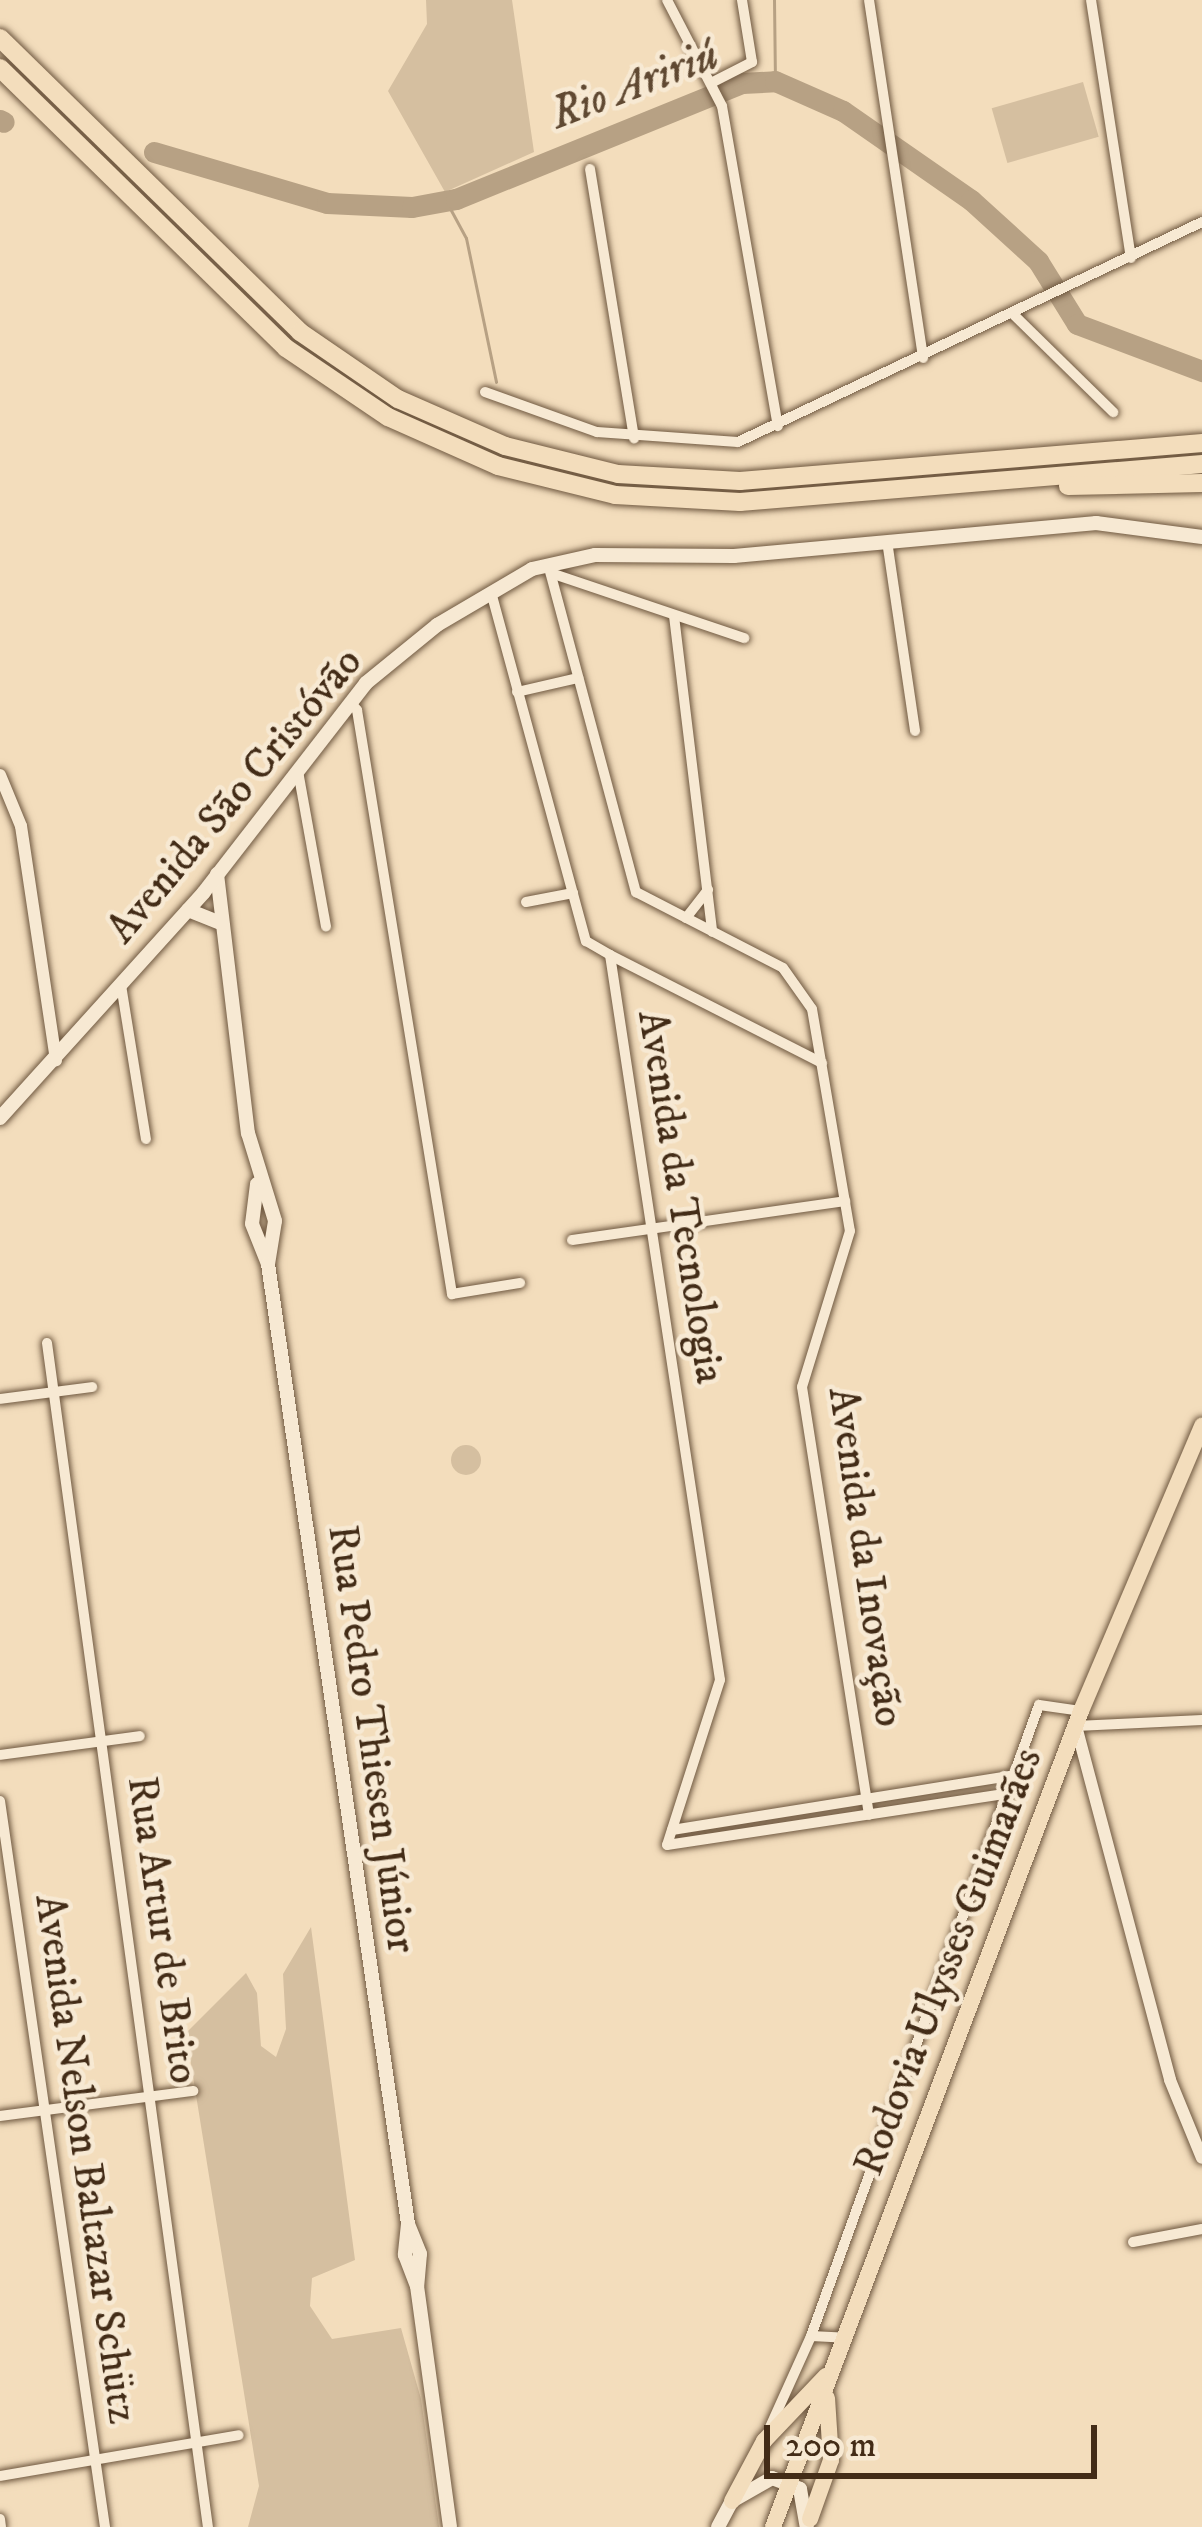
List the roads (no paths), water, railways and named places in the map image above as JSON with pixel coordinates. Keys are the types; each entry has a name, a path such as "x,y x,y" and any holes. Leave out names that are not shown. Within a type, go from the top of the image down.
{"highway":[{"path":"0,38 299,332 398,399 505,446 618,474 740,481 1202,443"},
{"path":"0,68 286,348 362,402 456,450 556,483 675,501 1202,464"},
{"path":"1010,481 1202,482"},
{"name":"Rodovia Ulysses Guimarães","path":"773,2527 1078,1719 1202,1426"},
{"path":"732,2501 764,2441 835,2366"},
{"path":"808,2523 830,2460 826,2389"}],"main road":[{"name":"Avenida São Cristóvão","path":"0,1118 188,910 350,702 410,644 491,592 595,555 698,558 1112,523 1202,537"},
{"name":"Rua Pedro Thiesen Júnior","path":"217,874 257,1184 251,1206 254,1236 268,1264 450,2527"},
{"path":"188,910 221,923"},
{"name":"Rua Pedro Thiesen Júnior","path":"257,1184 268,1202 274,1234 268,1264"},
{"path":"251,1206 268,1202"},
{"path":"254,1236 274,1234"},
{"path":"718,2527 732,2501 762,2479 790,2484 804,2496 808,2523"}],"street":[{"path":"667,0 722,106 778,425"},
{"path":"715,85 752,62 742,0"},
{"path":"869,0 923,358"},
{"path":"1091,0 1131,258"},
{"path":"590,169 634,438"},
{"path":"485,392 634,438 724,444 778,425 923,358 1202,222"},
{"path":"1013,316 1113,412"},
{"path":"887,541 915,731"},
{"path":"550,568 744,638"},
{"name":"Avenida da Inovação","path":"550,568 634,889 802,984 822,1063 850,1231 802,1387 869,1815"},
{"name":"Avenida da Tecnologia","path":"491,592 589,946 611,961 720,1680 667,1845 869,1815"},
{"path":"674,616 712,932"},
{"path":"517,692 578,678"},
{"path":"350,702 357,710 452,1294 520,1283"},
{"path":"298,770 326,926"},
{"path":"0,776 19,815 56,1060"},
{"path":"686,918 710,887"},
{"path":"526,902 573,893"},
{"path":"611,961 642,968 822,1063"},
{"path":"615,986 642,968"},
{"path":"122,986 146,1138"},
{"path":"572,1240 845,1202"},
{"name":"Rua Artur de Brito","path":"47,1343 208,2527"},
{"path":"0,1399 92,1387"},
{"path":"764,2441 811,2336 1041,1703 1078,1719 1202,1720"},
{"path":"1078,1719 1202,2158"},
{"path":"0,1755 140,1736"},
{"path":"672,1830 1016,1775"},
{"path":"869,1815 1009,1793"},
{"name":"Avenida Nelson Baltazar Schütz","path":"0,1802 105,2527"},
{"path":"0,2116 193,2091"},
{"path":"1133,2242 1202,2229"},
{"path":"811,2336 846,2338"},
{"path":"0,2476 239,2435"}],"waterway":[{"path":"774,0 775,81"},
{"name":"Rio Aririú","path":"154,152 327,203 412,207 456,199 742,83 775,81 843,111 971,200 1038,261 1077,324 1202,371"},
{"name":"Rio Aririú","path":"0,120 4,122"},
{"path":"446,201 466,238 496,382"}]}
